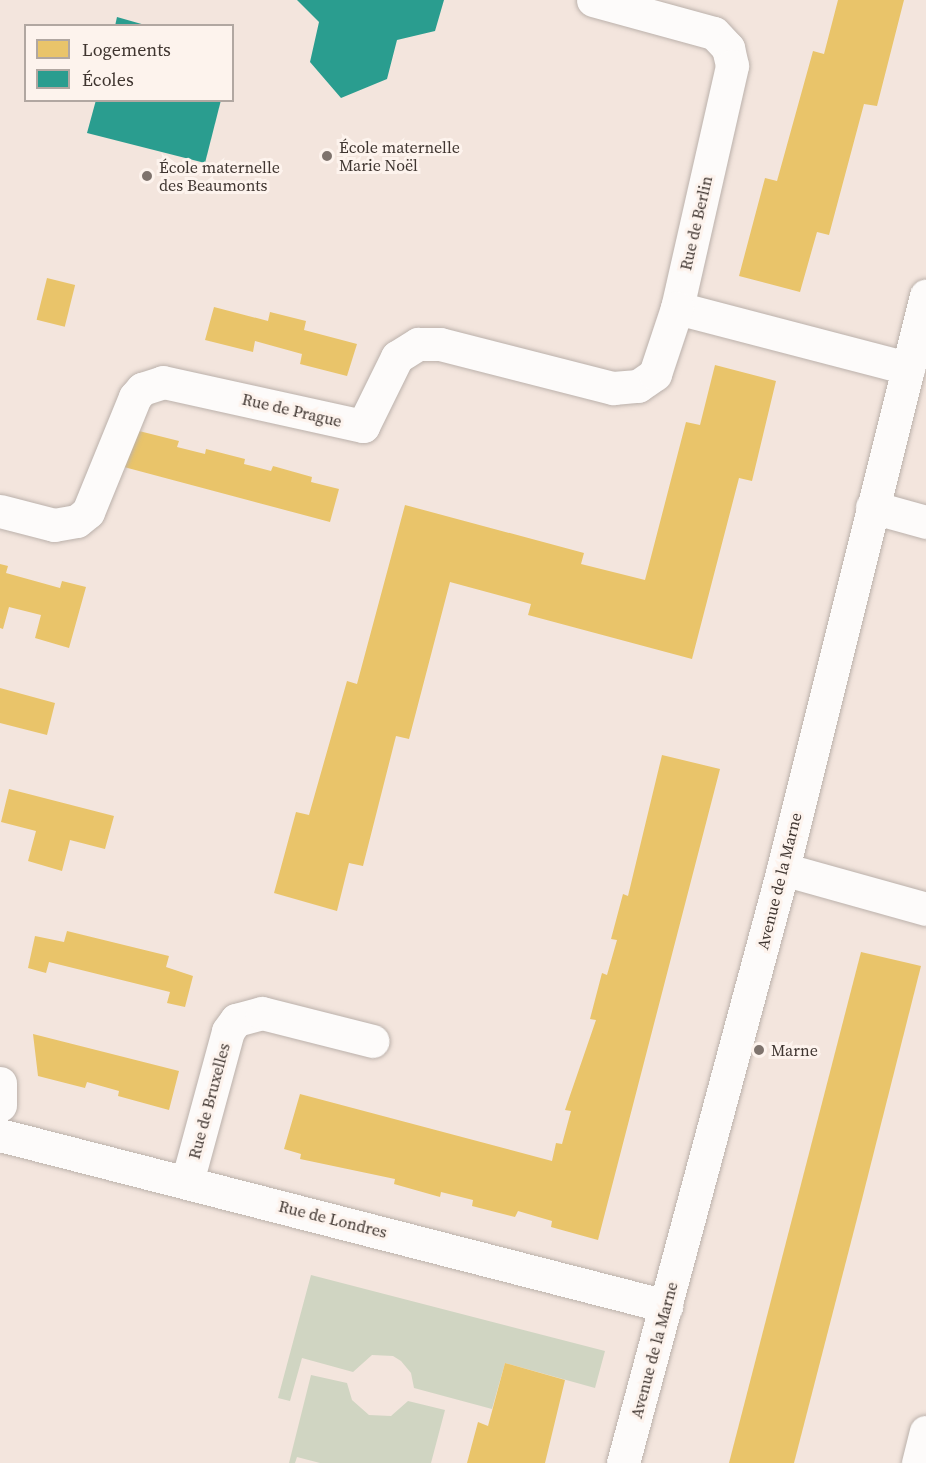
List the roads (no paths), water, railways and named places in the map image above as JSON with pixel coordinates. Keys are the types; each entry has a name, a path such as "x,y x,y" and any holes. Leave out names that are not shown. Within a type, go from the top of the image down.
{"street":[{"name":"Rue de Berlin","path":"593,0 714,33 728,48 732,66 677,308"},
{"name":"Avenue de la Marne","path":"623,1463 783,869 926,296"},
{"path":"677,308 908,368"},
{"name":"Rue de Prague","path":"0,511 54,525 65,525 88,512 135,397 142,389 163,382 363,426 397,357 418,344 440,344 613,388 638,386 655,374 677,308"},
{"path":"872,507 926,522"},
{"path":"783,869 926,909"},
{"name":"Rue de Bruxelles","path":"187,1182 228,1031 236,1020 262,1013 373,1041"},
{"path":"0,1083 0,1105"},
{"name":"Rue de Londres","path":"0,1135 666,1306"},
{"path":"918,1463 926,1432"}],"place":[{"name":"École maternelle Marie Noël","path":"327,156"},
{"name":"École maternelle des Beaumonts","path":"147,176"},
{"name":"Marne","path":"759,1050"}]}
